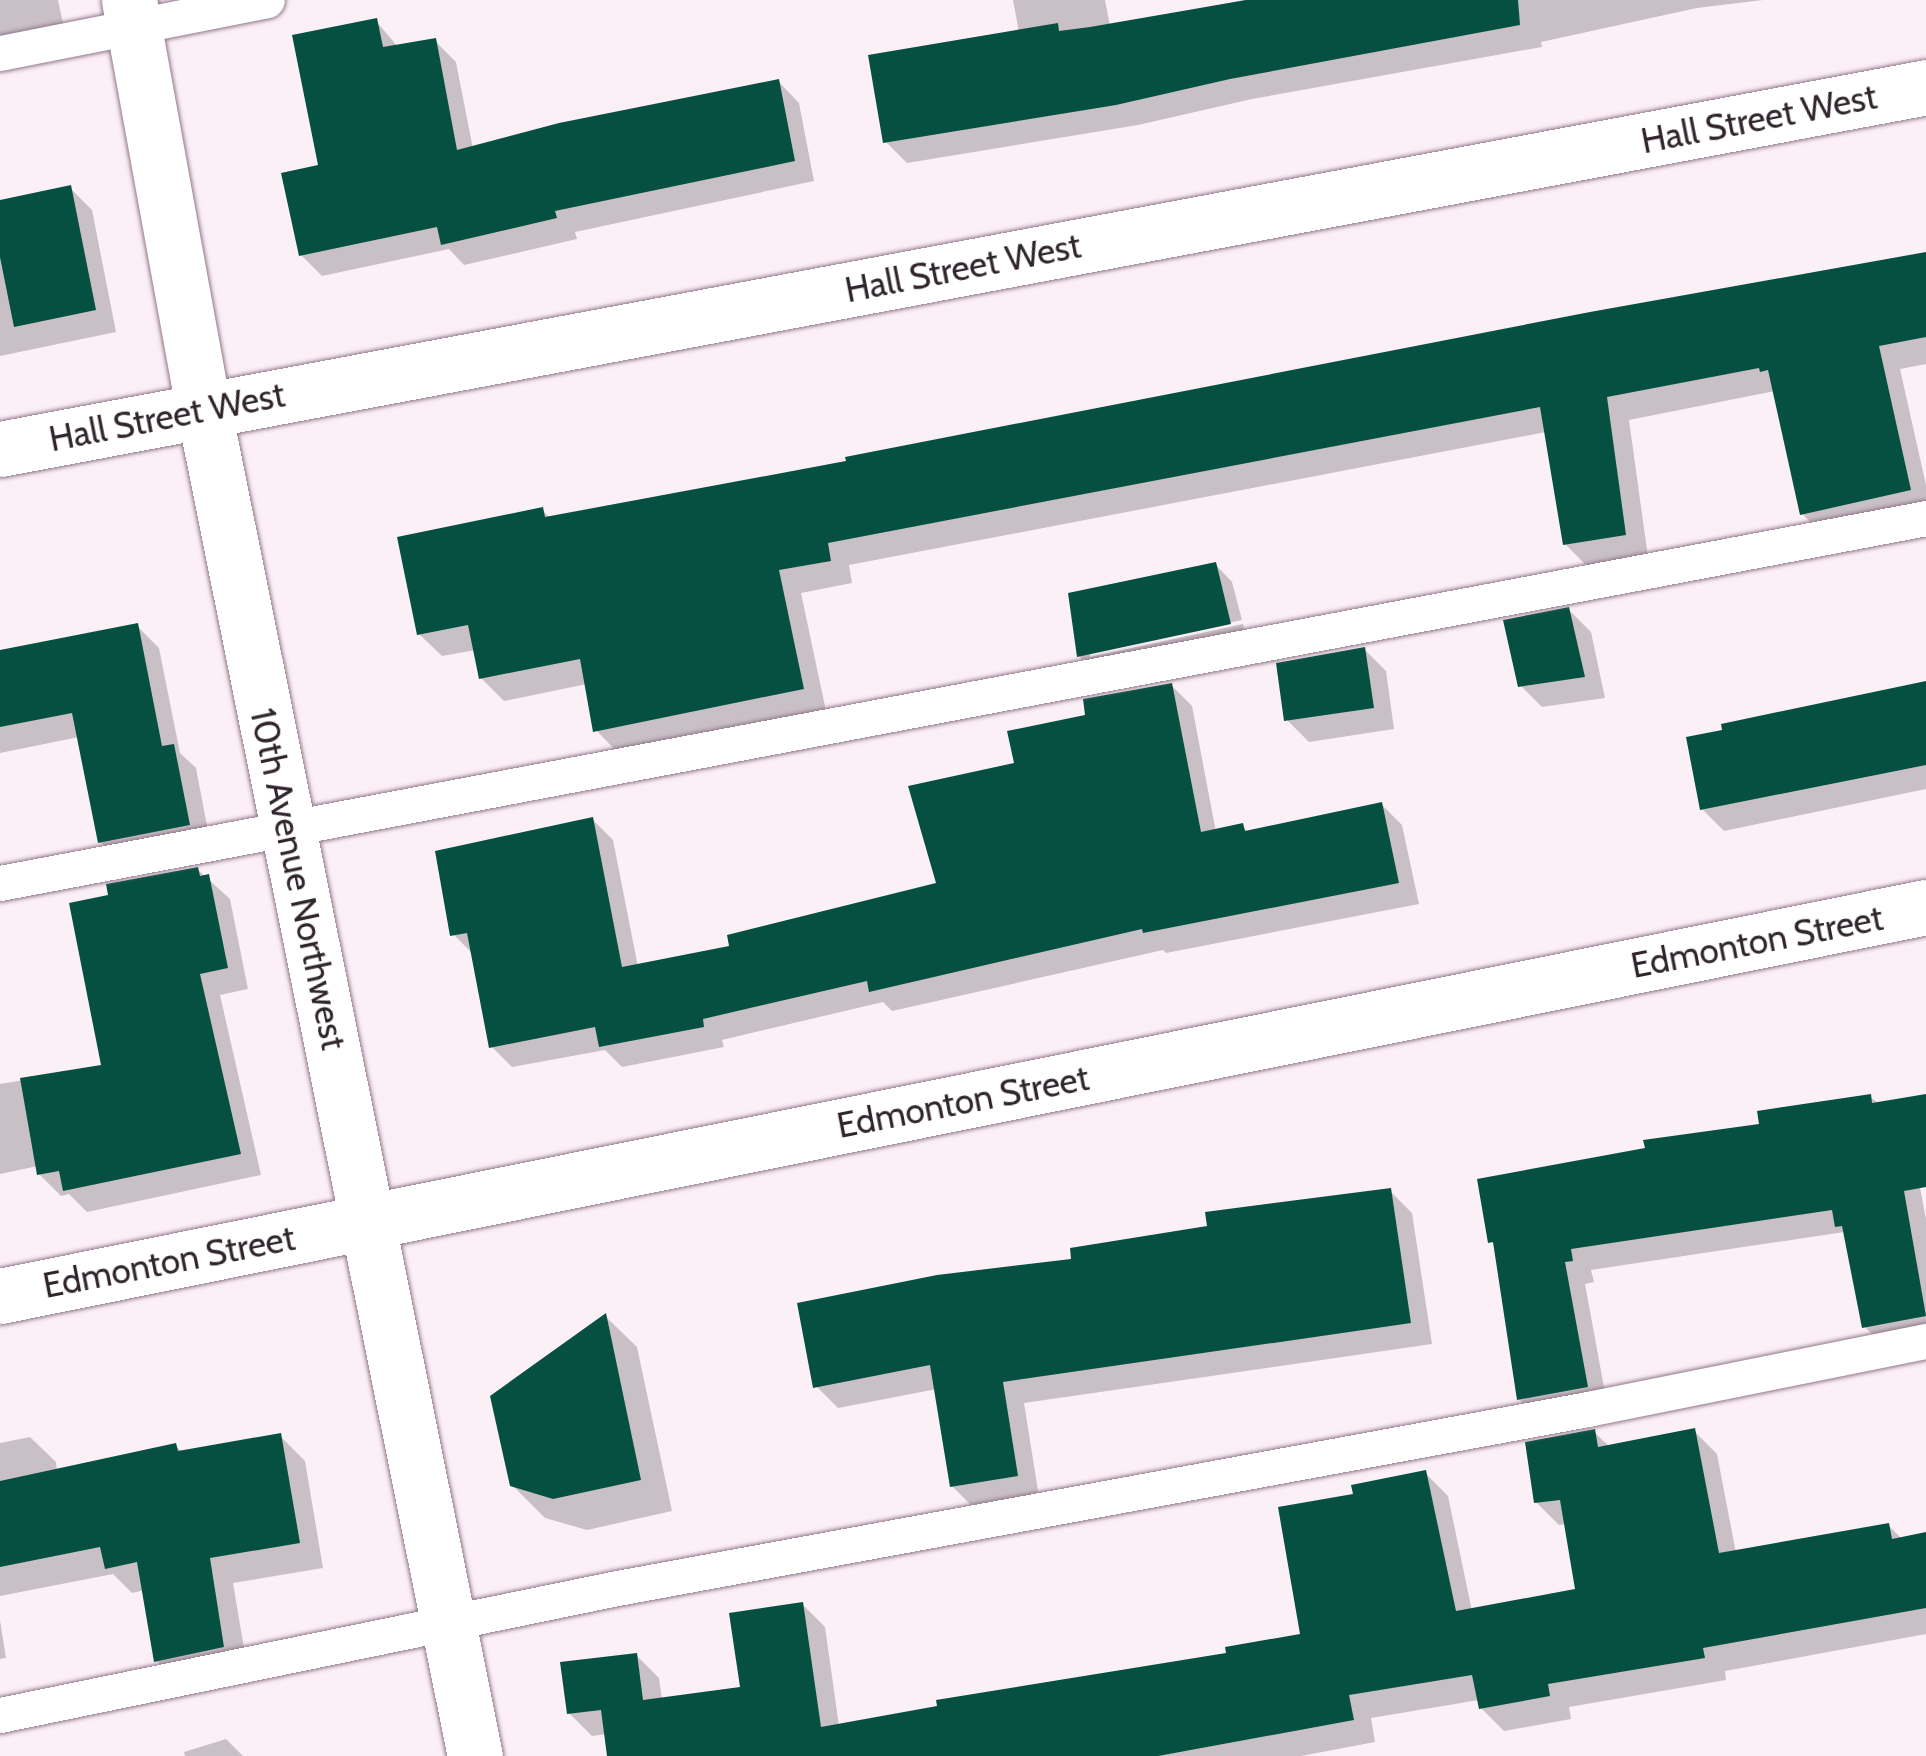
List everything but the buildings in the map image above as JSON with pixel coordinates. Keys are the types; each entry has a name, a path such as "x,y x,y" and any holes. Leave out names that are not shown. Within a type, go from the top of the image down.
{"street":[{"name":"10th Avenue Northwest","path":"132,14 204,411 476,1756"},
{"name":"Hall Street West","path":"0,448 1926,87"},
{"name":"Edmonton Street","path":"0,1296 1926,908"}],"lane":[{"path":"0,53 132,14 268,0"},
{"path":"0,882 1926,518"},
{"path":"0,1715 632,1586 1588,1409 1926,1340"}]}
